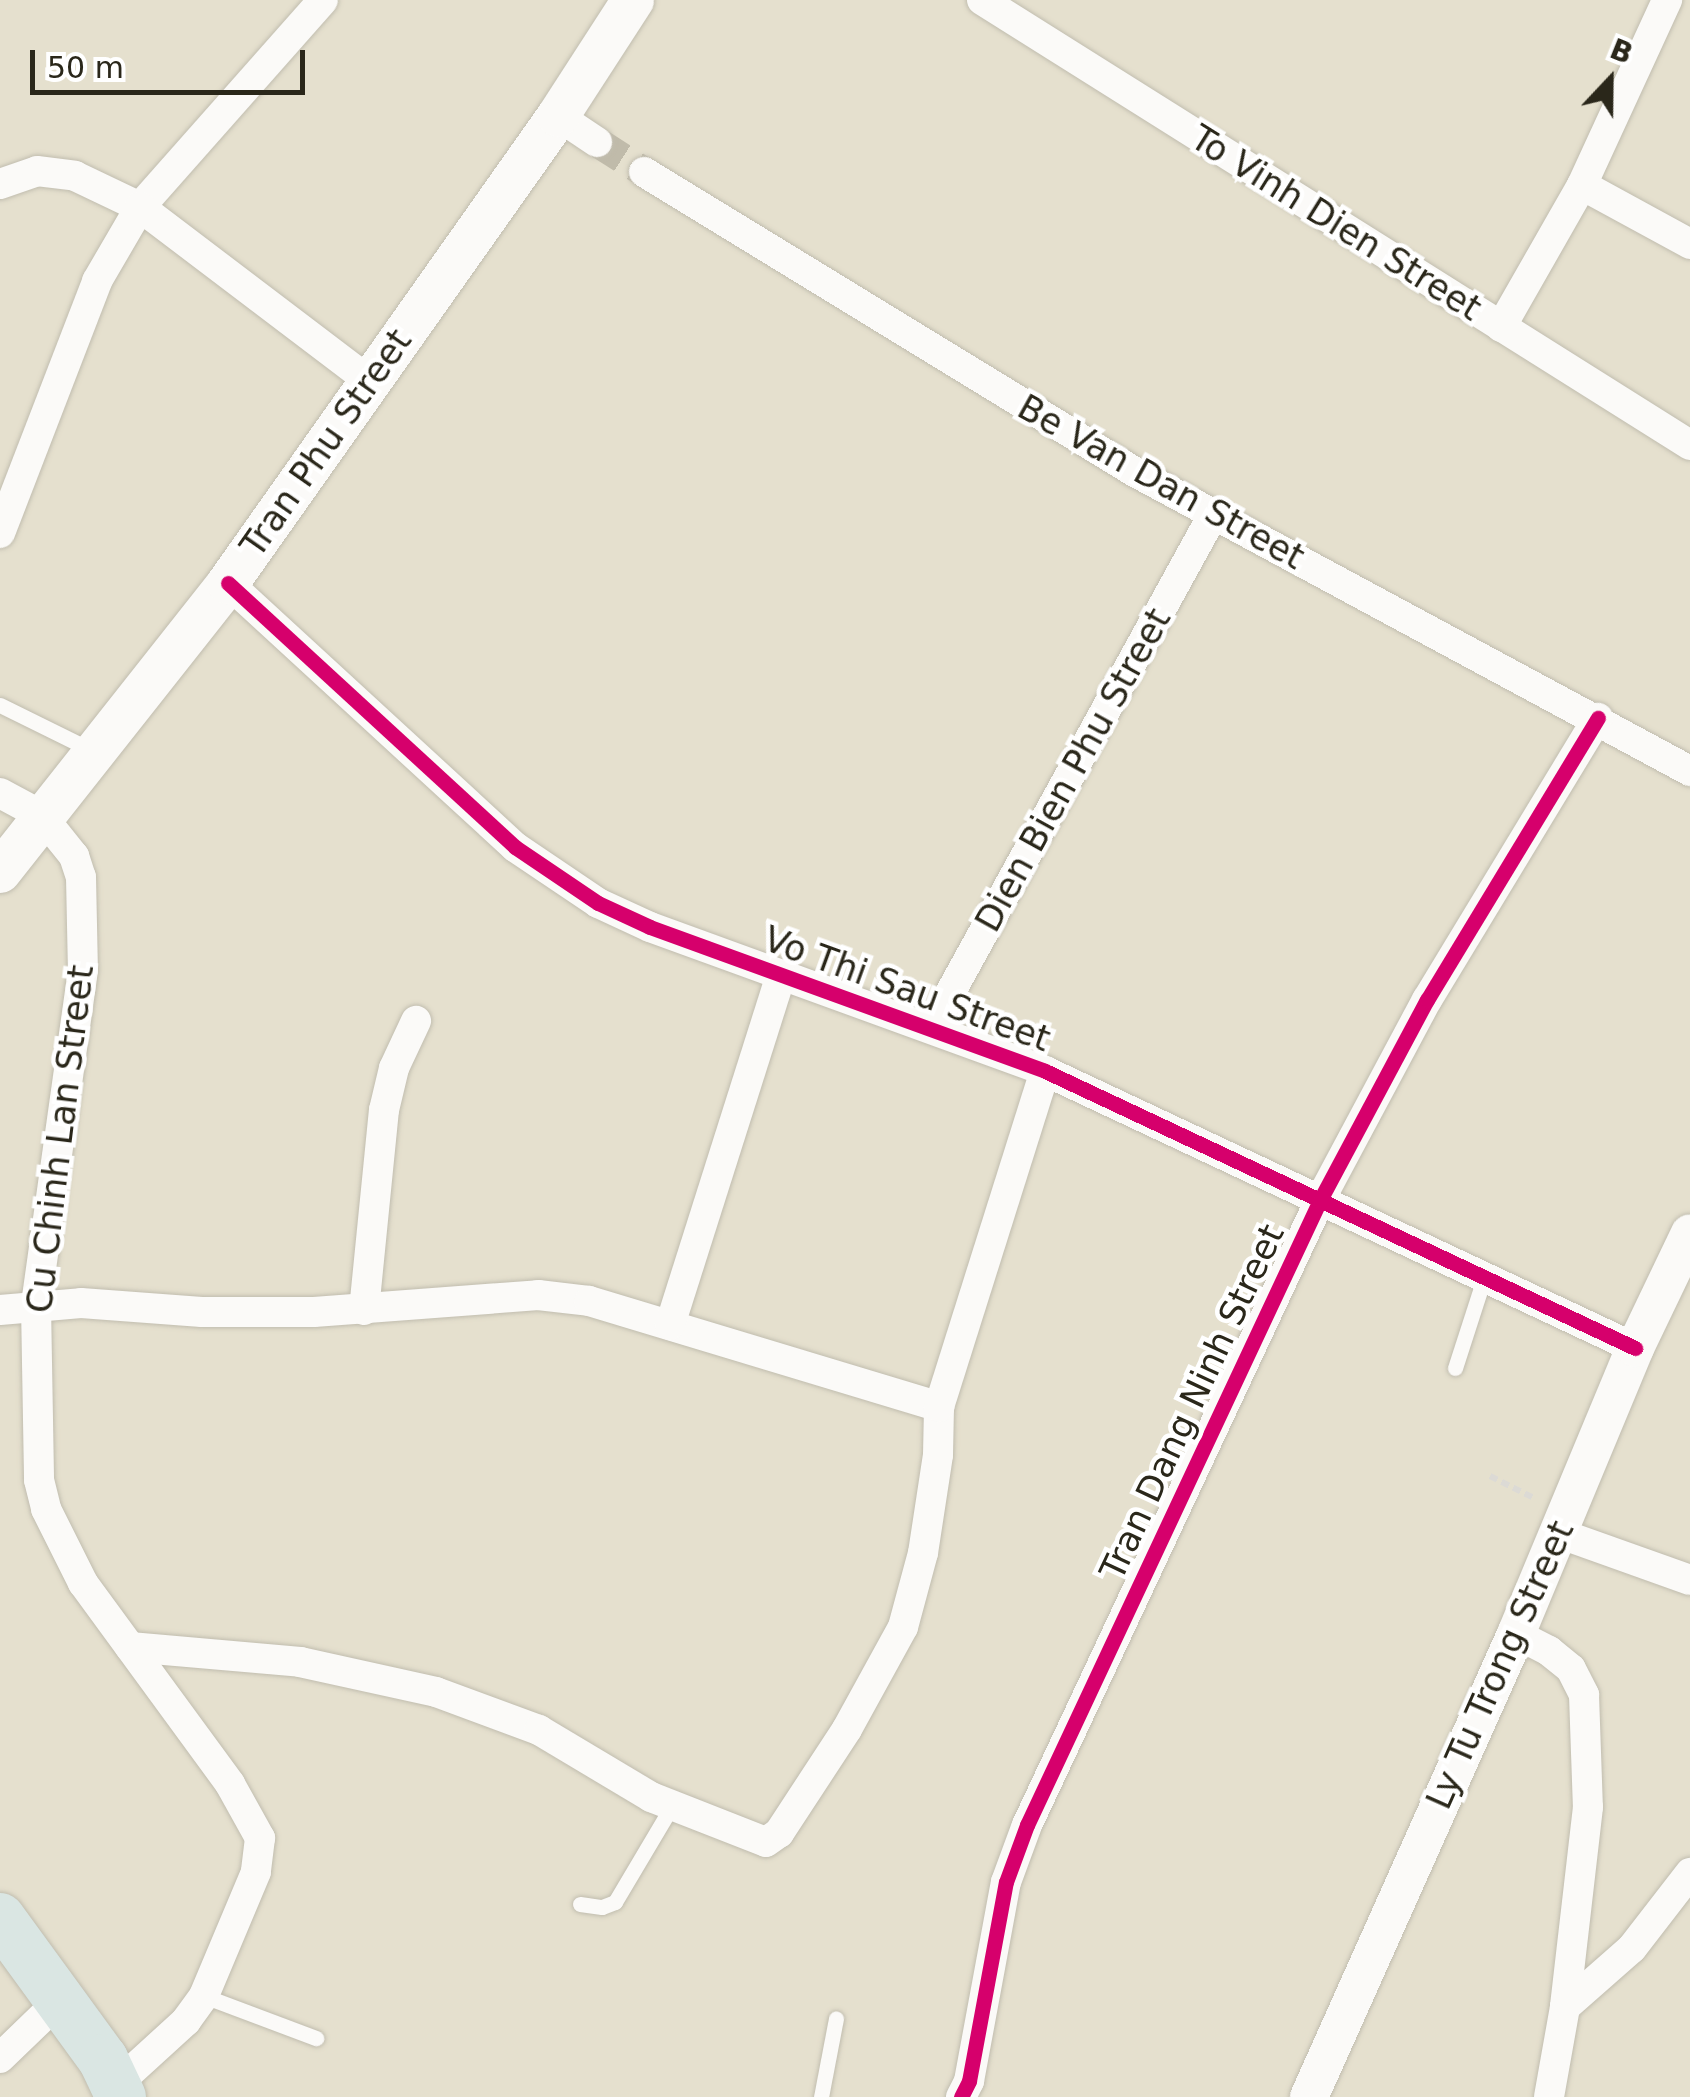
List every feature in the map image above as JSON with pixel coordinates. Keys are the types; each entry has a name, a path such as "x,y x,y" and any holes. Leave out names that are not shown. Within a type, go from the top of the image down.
{"main road":[{"name":"Tran Phu Street","path":"0,872 41,815 228,583 558,116 634,0"},
{"path":"0,1918 120,2090"}],"street":[{"path":"0,532 97,281 140,207 323,0"},
{"name":"To Vinh Dien Street","path":"982,0 1690,445"},
{"path":"1500,327 1582,185 1667,0"},
{"path":"558,116 597,142"},
{"path":"0,184 36,172 76,176 140,207 368,380"},
{"name":"Be Van Dan Street","path":"644,172 1051,424 1690,771"},
{"path":"1582,185 1690,244"},
{"name":"Dien Bien Phu Street","path":"932,1026 1214,513"},
{"name":"Vo Thi Sau Street","path":"228,583 477,814 551,876 650,927 932,1026 1045,1072 1635,1348"},
{"name":"Tran Dang Ninh Street","path":"962,2097 969,2080 1006,1882 1027,1825 1320,1200 1427,1000 1598,718"},
{"path":"0,793 41,815"},
{"name":"Cu Chinh Lan Street","path":"41,815 74,856 81,878 83,970 36,1304 39,1480 46,1509 83,1583 230,1784 260,1838 256,1872 204,1996 186,2021 120,2090"},
{"path":"670,1325 780,975"},
{"path":"364,1310 384,1110 394,1068 416,1022"},
{"path":"130,1648 300,1662 436,1692 539,1730 672,1806 766,1842 779,1833 855,1716 903,1627 923,1553 938,1455 939,1407 1045,1072"},
{"name":"Ly Tu Trong Street","path":"1308,2097 1516,1634 1635,1348 1690,1233"},
{"path":"0,1310 36,1304 202,1312 364,1310 538,1294 589,1301 939,1407"},
{"path":"1562,1524 1690,1580"},
{"path":"1516,1634 1550,1650 1571,1669 1584,1695 1588,1808 1565,2007 1549,2097"},
{"path":"1565,2007 1632,1948 1690,1873"},
{"path":"0,2058 60,2000"}],"lane":[{"path":"0,705 94,750"},
{"path":"1455,1368 1484,1278"},
{"path":"580,1904 602,1906 614,1902 672,1806"},
{"path":"204,1996 316,2038"},
{"path":"821,2097 836,2018"}],"path":[{"path":"1490,1476 1562,1524"}],"tunnel":[{"path":"597,142 644,172"}],"cycle path":[{"path":"228,583 515,847 598,903 650,927 1045,1071 1635,1348"},
{"path":"961,2097 969,2081 1006,1882 1027,1825 1320,1200 1427,1000 1598,718"}]}
